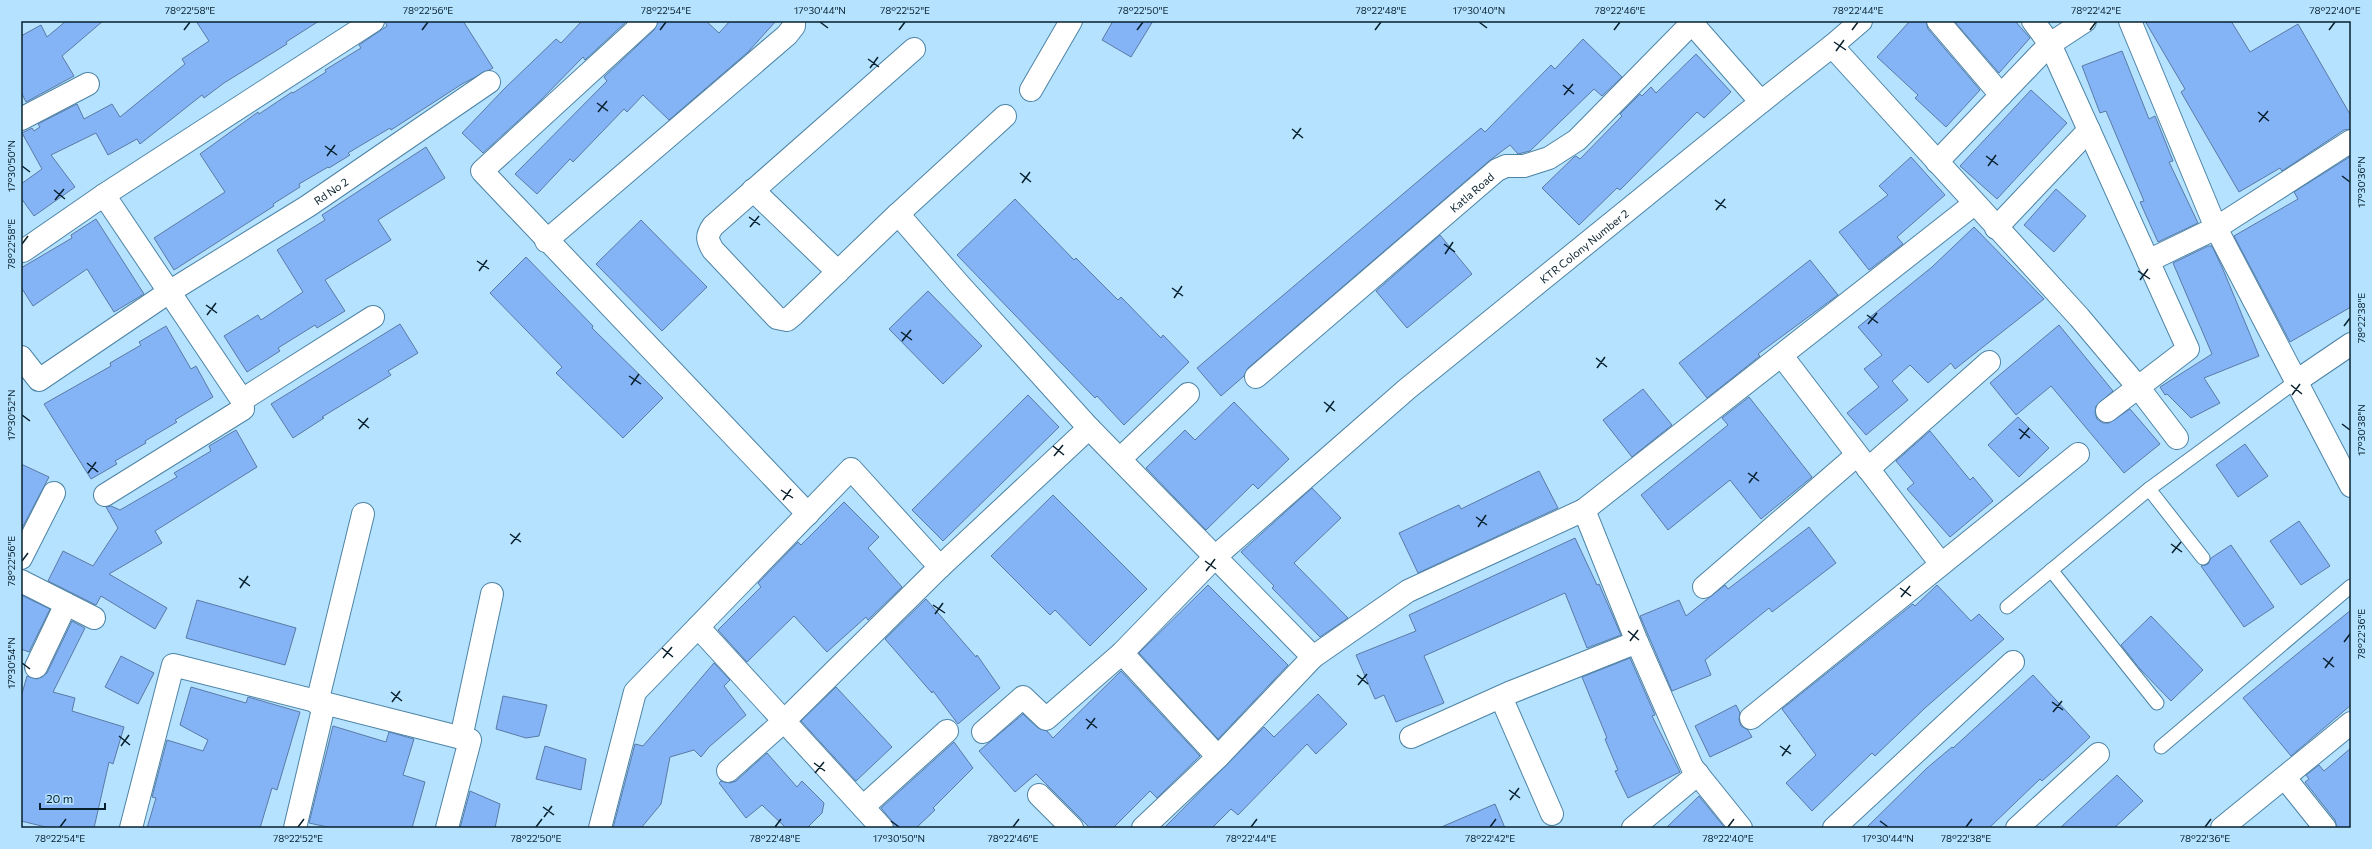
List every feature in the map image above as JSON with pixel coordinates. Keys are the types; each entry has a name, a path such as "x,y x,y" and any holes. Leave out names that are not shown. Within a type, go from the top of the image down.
{"street":[{"path":"23,251 104,195 372,21"},
{"path":"646,21 482,171 546,241 808,514"},
{"path":"546,241 787,35 794,26 794,21"},
{"path":"1031,90 1071,21"},
{"path":"1938,21 2001,95"},
{"path":"2033,21 2050,44 2188,349 2107,411"},
{"path":"1937,162 2050,44 2085,21"},
{"path":"2130,21 2216,228 2295,382 2351,486"},
{"path":"1691,22 1761,102"},
{"name":"Katla Road","path":"1256,377 1498,170 1506,166 1524,166 1549,158 1577,140 1691,22"},
{"name":"KTR Colony Number 2","path":"983,732 1023,697 1046,719 1122,653 1216,556 1407,389 1832,46 1851,24"},
{"path":"1832,46 2078,317 2138,387 2177,438"},
{"path":"914,50 753,190 713,226 707,234 707,239 713,250 777,318 787,320 793,315 898,214 1005,116"},
{"name":"Rd No 2","path":"21,358 39,380 169,292 308,206 489,82"},
{"path":"21,119 88,84"},
{"path":"1996,228 2089,130"},
{"path":"2148,261 2216,228 2351,141"},
{"path":"753,190 838,272"},
{"path":"104,195 242,400 243,409 105,495"},
{"path":"1143,828 1218,757 1313,657 1408,591 1584,510 1974,204"},
{"path":"898,214 1088,428 1216,556 1313,657"},
{"path":"242,400 373,317"},
{"path":"2295,382 2351,344"},
{"path":"1782,356 1941,564"},
{"path":"1704,587 1989,362"},
{"path":"1120,460 1188,394"},
{"path":"728,771 783,722 940,567 1088,428"},
{"path":"1751,718 2078,454"},
{"path":"600,828 635,692 851,469 940,567"},
{"path":"21,558 54,493"},
{"path":"1584,510 1637,642 1692,768 1741,828"},
{"path":"294,828 363,514"},
{"path":"21,581 94,618"},
{"path":"461,738 492,594"},
{"path":"36,667 66,604"},
{"path":"698,628 882,828"},
{"path":"1411,737 1501,697 1637,642"},
{"path":"1122,653 1218,757"},
{"path":"1834,828 2013,662"},
{"path":"131,828 173,665 321,704 470,740 447,828"},
{"path":"1501,697 1552,814"},
{"path":"2222,828 2351,723"},
{"path":"863,807 946,731"},
{"path":"2017,828 2098,754"},
{"path":"1633,828 1698,774"},
{"path":"2285,778 2325,828"},
{"path":"1039,795 1072,828"}],"lane":[{"path":"2007,607 2149,489 2295,382"},
{"path":"2149,489 2203,558"},
{"path":"2051,570 2156,703"},
{"path":"2160,747 2351,586"}],"building":[{"path":"66,21 103,21 62,56 74,76 26,102 21,92 21,36 41,25 47,37"},
{"path":"196,21 319,21 286,42 287,44 224,83 204,98 202,95 140,144 137,139 108,155 96,133 51,155 75,187 34,216 21,198 21,184 42,169 22,133 32,128 34,131 40,127 38,124 77,104 84,119 112,104 120,117 185,64 182,59 209,41"},
{"path":"385,21 463,21 493,68 462,84 391,130 390,128 348,153 350,155 329,168 328,167 299,184 300,187 273,204 274,206 174,270 154,238 225,192 200,154 258,112 259,114 292,92 293,93 326,72 325,70 361,48 359,45 387,26"},
{"path":"582,21 627,21 585,60 583,57 540,101 483,153 462,133 505,88 556,39 561,43"},
{"path":"658,21 706,21 719,33 730,21 776,21 748,52 669,120 643,95 627,112 624,109 573,162 570,159 537,194 515,174 607,81 604,77 654,30"},
{"path":"1113,21 1153,21 1131,57 1102,40"},
{"path":"1910,21 1926,21 1928,29 1980,90 1946,127 1915,98 1918,95 1877,57"},
{"path":"1954,21 2015,21 2030,38 1999,73"},
{"path":"2145,21 2231,21 2250,52 2298,24 2351,116 2351,129 2344,130 2282,171 2280,168 2239,192 2181,92 2185,89"},
{"path":"1583,39 1622,77 1602,96 1594,89 1530,151 1518,154 1510,145 1489,161 1248,368 1244,376 1221,396 1197,368 1481,128 1485,132 1551,65 1555,69"},
{"path":"2122,51 2149,119 2155,116 2173,161 2169,162 2198,223 2158,242 2140,202 2144,201 2106,111 2100,113 2082,66"},
{"path":"1696,54 1731,92 1704,118 1697,112 1620,190 1617,188 1579,225 1542,188 1574,157 1576,156 1580,159 1622,116 1620,114 1640,94 1642,96 1651,87 1656,93"},
{"path":"2031,90 2067,123 1997,199 1960,166"},
{"path":"426,147 445,178 378,220 391,240 325,280 345,311 317,328 315,325 278,348 280,351 247,372 224,336 258,315 261,320 303,292 277,250 325,220 322,215"},
{"path":"2351,156 2351,307 2290,342 2234,236 2298,199 2294,192"},
{"path":"1911,157 1945,195 1897,237 1903,244 1869,270 1839,232 1888,195 1879,186"},
{"path":"2056,189 2086,216 2054,252 2024,225"},
{"path":"1015,199 1074,260 1076,258 1118,300 1121,297 1161,338 1163,335 1189,362 1124,425 1097,396 1095,398 957,255"},
{"path":"96,219 144,294 114,312 87,269 33,306 21,287 21,268 72,238 71,235"},
{"path":"641,220 707,287 662,331 596,264"},
{"path":"1974,227 2044,299 1955,369 1951,363 1928,383 1910,365 1892,381 1908,400 1866,435 1847,413 1879,387 1864,369 1882,355 1858,327 1932,267"},
{"path":"1440,235 1472,274 1407,328 1376,291"},
{"path":"2208,246 2212,246 2222,267 2259,356 2204,378 2220,403 2191,418 2167,394 2165,395 2160,387 2212,354 2173,263"},
{"path":"526,257 593,326 592,328 663,398 623,438 556,373 562,367 490,293"},
{"path":"1810,260 1838,295 1758,354 1760,356 1707,398 1679,363"},
{"path":"928,291 982,346 943,384 889,329"},
{"path":"400,324 418,353 388,371 391,375 322,417 324,418 293,438 271,404"},
{"path":"2059,325 2113,391 2096,406 2095,413 2097,419 2103,423 2109,423 2130,409 2160,444 2124,473 2051,386 2016,415 1990,383"},
{"path":"166,326 191,369 196,366 213,397 175,420 177,422 145,441 146,443 115,461 117,464 91,479 44,404 111,366 110,363 141,345 139,342"},
{"path":"1643,389 1672,425 1632,457 1603,420"},
{"path":"1028,395 1059,427 943,541 912,510"},
{"path":"1749,397 1812,477 1761,519 1730,480 1668,530 1641,495 1728,425 1722,418"},
{"path":"1234,402 1289,459 1258,489 1253,484 1206,530 1146,468 1185,430 1195,440"},
{"path":"2018,417 2049,448 2019,477 1988,445"},
{"path":"236,430 257,467 155,531 162,543 109,574 167,608 155,629 101,596 96,605 48,581 63,551 93,566 118,528 106,507 111,506 120,510 177,477 174,473 211,451 209,446"},
{"path":"1930,431 1970,480 1973,477 1993,501 1950,537 1907,489 1914,483 1896,461"},
{"path":"2245,444 2268,476 2238,497 2216,465"},
{"path":"21,464 49,477 21,530"},
{"path":"1539,471 1558,508 1418,573 1399,533 1459,505 1461,509"},
{"path":"1312,488 1341,518 1294,563 1348,618 1320,637 1272,588 1274,586 1241,552"},
{"path":"1053,495 1147,589 1090,646 1055,610 1050,615 991,556"},
{"path":"844,502 879,537 868,548 902,587 868,620 866,617 827,652 794,616 747,662 718,630 761,587 758,583 798,542 801,545"},
{"path":"2299,521 2330,566 2301,585 2270,541"},
{"path":"1809,527 1836,563 1772,612 1769,608 1705,660 1711,675 1672,691 1640,616 1679,600 1686,616 1725,585 1728,589"},
{"path":"1575,538 1597,585 1599,584 1621,635 1587,648 1565,593 1424,656 1444,703 1396,722 1384,695 1375,699 1356,655 1416,631 1409,615"},
{"path":"2231,545 2274,607 2244,627 2201,566 2208,564 2211,558"},
{"path":"1208,585 1288,665 1218,739 1139,653"},
{"path":"1937,585 1971,621 1979,614 2004,639 1925,708 1875,756 1872,753 1812,811 1786,783 1816,755 1782,709 1913,604 1915,606"},
{"path":"21,595 50,609 29,652 21,649"},
{"path":"926,599 976,657 977,655 1000,688 958,724 933,691 932,693 885,639"},
{"path":"197,600 296,628 285,665 186,638"},
{"path":"2351,610 2351,705 2291,756 2243,698"},
{"path":"2151,616 2203,670 2171,701 2140,669 2121,645"},
{"path":"72,621 85,628 53,692 75,698 72,711 124,727 113,764 109,762 94,828 50,828 21,821 21,697 27,676 37,679 47,673"},
{"path":"121,656 154,673 138,704 105,687"},
{"path":"1630,658 1655,715 1652,716 1680,772 1628,798 1615,771 1618,770 1605,739 1607,738 1582,677"},
{"path":"714,663 730,680 724,686 746,715 709,747 701,757 694,750 670,757 661,804 641,828 613,828 635,744 643,746"},
{"path":"1121,671 1200,756 1157,798 1150,791 1113,828 1090,828 1036,774 1015,792 979,751 1023,714 1038,728 1047,731 1053,738"},
{"path":"2033,675 2090,737 2069,757 2042,781 2040,779 1989,828 1866,828 1927,768 1952,747 1953,748"},
{"path":"191,687 246,703 248,697 300,712 277,790 272,788 260,828 147,828 156,798 152,797 167,740 203,751 208,740 180,725"},
{"path":"836,687 892,747 856,781 801,721"},
{"path":"1318,694 1347,724 1316,754 1307,744 1238,815 1231,809 1212,828 1164,828 1264,727 1274,737"},
{"path":"503,696 547,705 539,736 526,738 496,729"},
{"path":"1736,705 1740,713 1739,720 1741,726 1748,730 1752,737 1710,757 1695,726"},
{"path":"333,726 386,742 389,732 414,739 403,775 425,782 412,828 332,828 309,823"},
{"path":"954,742 973,768 933,808 935,810 916,828 894,828 891,820 881,808"},
{"path":"545,746 586,759 581,790 536,779"},
{"path":"2351,748 2351,828 2337,828 2335,820 2305,782 2309,779 2306,775 2319,765 2324,771"},
{"path":"767,753 797,787 802,781 824,803 822,813 807,828 786,828 762,805 746,818 719,783 721,781 730,783 736,781"},
{"path":"2117,775 2143,801 2114,828 2060,828"},
{"path":"470,791 500,804 495,828 460,828"},
{"path":"1699,796 1725,828 1666,828"},
{"path":"1495,804 1505,828 1439,828"}]}
